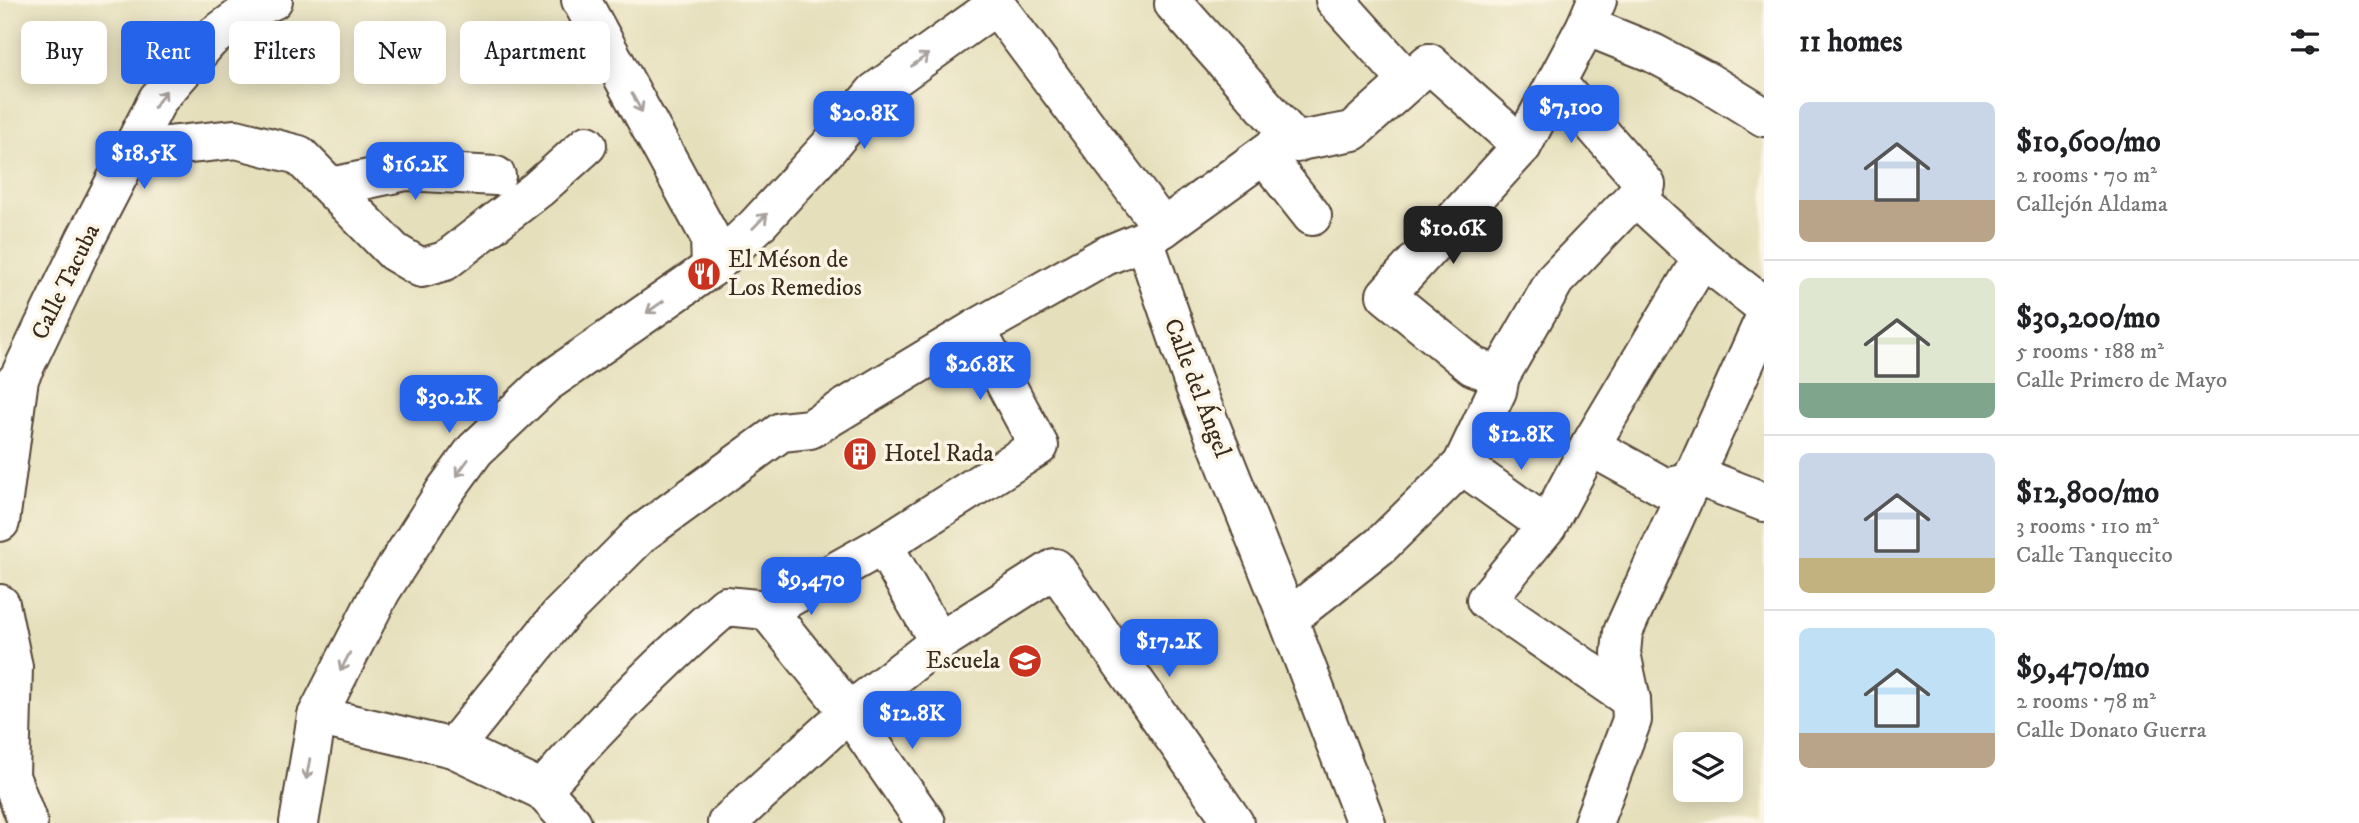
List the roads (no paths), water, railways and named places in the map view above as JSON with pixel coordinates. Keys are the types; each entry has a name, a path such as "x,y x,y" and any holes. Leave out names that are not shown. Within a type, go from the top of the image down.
{"street":[{"name":"Calle Tacuba","path":"0,522 10,388 131,150 158,99 210,39 250,10 273,0"},
{"path":"581,0 710,237 711,268"},
{"path":"1335,0 1408,81"},
{"path":"299,823 317,716 381,591 445,491 475,450 546,383 711,268 756,226 875,92 993,3"},
{"name":"Calle del Ángel","path":"993,3 1154,234 1195,387 1366,823"},
{"path":"1174,4 1280,149 1312,216"},
{"path":"1500,376 1473,366 1386,295 1522,146 1592,13 1653,53 1706,81 1764,117"},
{"path":"453,748 560,615 642,533 781,432 810,429 976,329 1105,256 1154,234 1280,149 1353,131 1429,63 1522,146"},
{"path":"1288,619 1381,545 1462,465 1497,391 1500,376 1555,280 1646,185 1556,83"},
{"path":"131,150 236,139 299,155 394,252 421,268 445,261 538,189 587,145"},
{"path":"331,187 406,172 496,176"},
{"path":"1636,197 1702,258 1764,306"},
{"path":"1631,700 1486,600 1547,526 1590,446 1702,258"},
{"path":"1593,823 1632,720 1631,700 1621,653 1623,632 1764,320"},
{"path":"542,789 591,734 673,652 726,606 767,610 883,545 1039,446 976,329"},
{"path":"1590,446 1666,488 1705,479 1764,502"},
{"path":"1462,465 1547,526"},
{"path":"883,545 939,642"},
{"path":"727,823 849,712 939,642 1055,568 1234,823"},
{"path":"0,604 13,667 5,786 28,823"},
{"path":"767,610 849,712 926,823"},
{"path":"317,716 453,748 542,789 571,823"}],"place":[{"name":"El Méson de Los Remedios","path":"704,274"},
{"name":"Hotel Rada","path":"860,454"},
{"name":"Escuela","path":"1025,661"}]}
